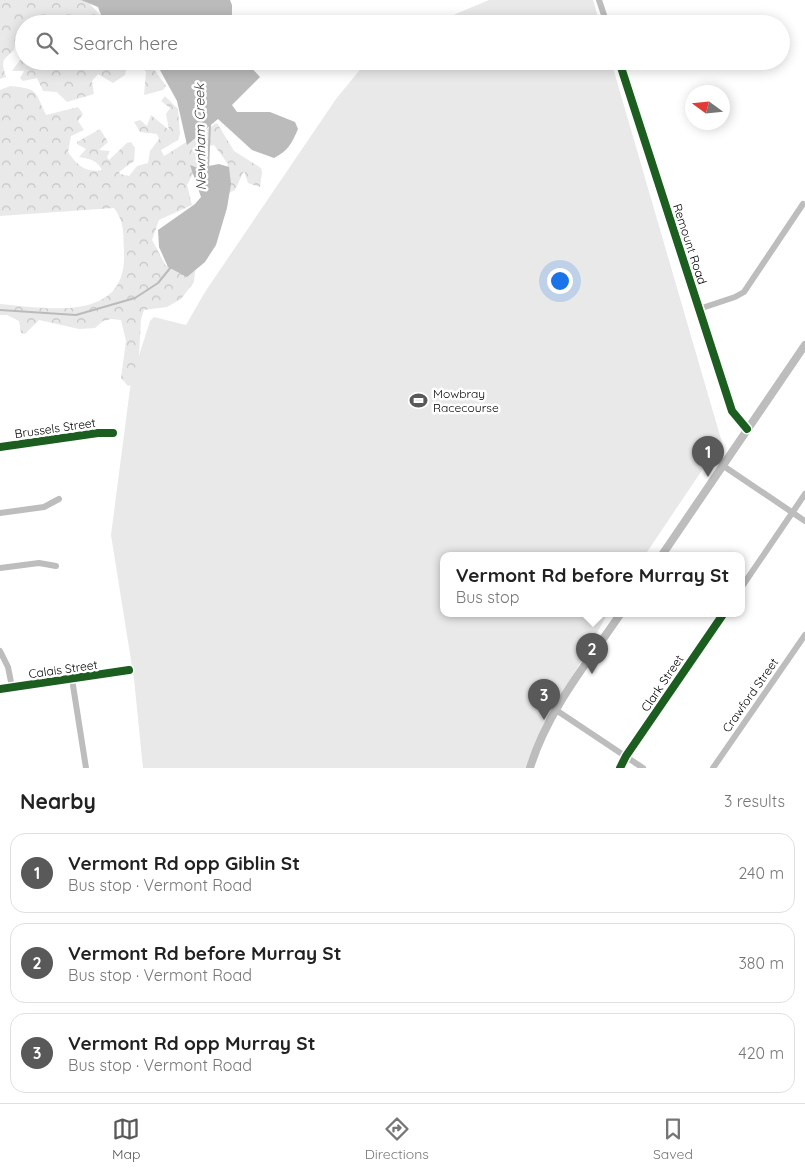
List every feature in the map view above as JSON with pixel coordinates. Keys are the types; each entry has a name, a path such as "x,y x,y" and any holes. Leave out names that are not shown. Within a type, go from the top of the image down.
{"street":[{"path":"599,0 604,15"},
{"name":"Remount Road","path":"622,70 732,411 748,430"},
{"path":"699,309 735,298 744,292 803,204"},
{"path":"664,552 805,345"},
{"name":"Brussels Street","path":"0,447 98,433 113,433"},
{"path":"722,465 805,521"},
{"path":"745,582 805,494"},
{"path":"0,513 44,507 58,499"},
{"path":"0,568 39,563 56,566"},
{"path":"530,768 540,740 556,710 618,617"},
{"name":"Clark Street","path":"620,768 626,756 721,617"},
{"name":"Crawford Street","path":"713,768 805,635"},
{"path":"0,651 8,668 12,687"},
{"name":"Calais Street","path":"0,689 128,670"},
{"path":"72,679 86,768"},
{"path":"556,710 642,768"}],"green space":[{"path":"0,0 86,0 100,15 15,15 14,50 7,56 3,64 6,77 0,79"},
{"path":"489,0 593,0 597,15 453,15"},
{"path":"15,67 15,70 126,70 125,75 113,83 98,74 92,81 94,94 67,102 57,92 43,91 37,78 23,81 20,78 24,71 12,71"},
{"path":"145,70 154,70 166,86 163,90 144,95"},
{"name":"Mowbray Racecourse","path":"360,70 614,70 723,446 717,448 647,552 440,552 440,617 606,617 562,695 529,768 143,768 134,679 111,535 131,381 150,321 154,317 186,325 205,292 336,99"},
{"path":"10,86 26,88 34,92 46,115 78,107 83,114 78,121 84,130 71,136 68,152 78,164 86,169 102,170 93,160 79,157 86,149 77,144 77,142 100,129 108,142 99,150 110,151 107,157 109,160 127,143 131,142 135,148 134,161 119,172 120,174 129,176 137,166 148,163 150,151 159,139 157,134 140,132 134,122 140,120 147,126 151,115 169,130 166,114 170,108 161,101 165,96 178,109 180,134 178,140 161,150 164,156 217,123 234,151 261,168 260,187 248,183 244,171 235,190 227,194 223,189 228,164 214,145 203,147 210,161 204,170 194,172 187,185 192,205 159,220 152,240 166,266 184,265 195,271 194,282 181,299 167,307 144,310 141,319 136,383 128,386 121,378 126,341 121,320 111,319 103,321 95,328 79,329 39,320 25,334 21,333 19,321 7,315 0,315 0,304 60,308 80,306 98,301 113,291 122,275 124,252 122,224 114,208 0,216 0,90"}],"shaded area":[{"path":"81,0 230,0 232,15 101,15 98,7"},
{"path":"160,70 253,70 260,77 232,105 237,112 270,112 295,122 298,129 286,149 274,158 252,150 218,119 187,145 177,101"},
{"path":"219,164 229,167 231,184 227,208 216,245 205,262 187,277 168,267 159,247 158,230 195,204 201,197 190,165 198,168"}],"waterway":[{"name":"Newnham Creek","path":"208,169 210,124"},
{"name":"Newnham Creek","path":"0,310 76,315 135,298 158,283 171,267"}],"cycle path":[{"path":"622,70 732,411 747,429"},
{"path":"0,447 98,433 113,433"},
{"path":"620,768 626,756 721,617"},
{"path":"0,689 129,670"}],"place":[{"name":"Mowbray Racecourse","path":"419,400"},
{"name":"Vermont Rd opp Giblin St","path":"708,477"},
{"name":"Vermont Rd before Murray St","path":"592,674"},
{"name":"Vermont Rd opp Murray St","path":"544,720"}]}
